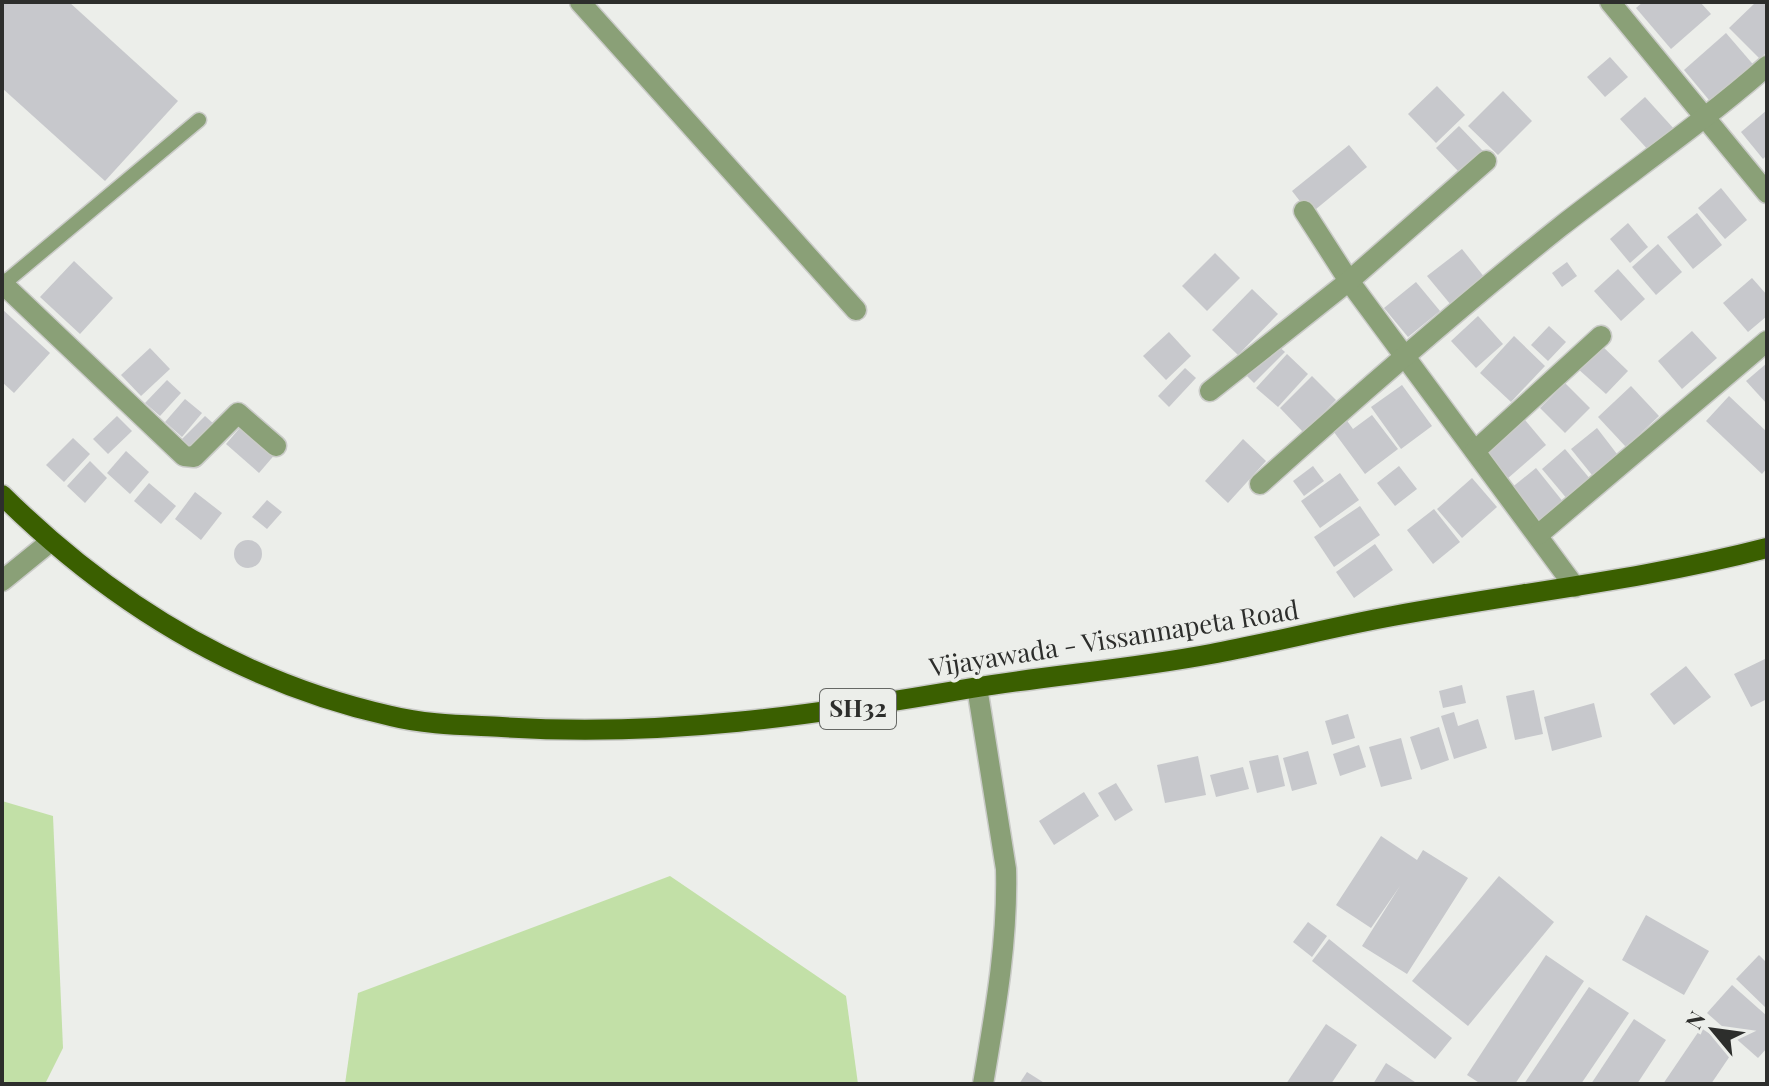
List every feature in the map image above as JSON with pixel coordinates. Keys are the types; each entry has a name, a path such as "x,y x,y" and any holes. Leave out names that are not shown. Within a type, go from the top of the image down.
{"main road":[{"name":"Vijayawada - Vissannapeta Road","path":"2,495 50,542 133,605 234,664 315,698 398,718 528,729 640,732 769,721 1210,654 1393,616 1575,587 1767,548"}],"street":[{"path":"580,2 856,310"},
{"path":"1610,2 1767,193"},
{"path":"1260,484 1403,356 1562,226 1708,118 1767,66"},
{"path":"1210,391 1349,281 1486,161"},
{"path":"1304,211 1403,356 1575,587"},
{"path":"2,284 184,456 194,457 238,413 276,446"},
{"path":"1475,451 1601,336"},
{"path":"1538,535 1767,341"},
{"path":"2,581 50,542"},
{"path":"977,687 1006,869 998,1000 983,1084"}],"lane":[{"path":"2,284 199,120"}],"shaded area":[{"path":"2,801 53,816 63,1048 45,1084 2,1084"},
{"path":"670,876 846,996 858,1084 345,1084 358,993"}],"building":[{"path":"2,2 69,2 178,101 105,181 2,88"},
{"path":"1643,2 1700,2 1711,14 1671,49 1636,8"},
{"path":"1756,2 1767,2 1767,52 1760,59 1729,28"},
{"path":"1726,33 1757,69 1714,106 1684,70"},
{"path":"1610,57 1628,77 1605,97 1587,77"},
{"path":"1437,86 1465,115 1436,143 1408,114"},
{"path":"1503,91 1532,121 1498,155 1468,126"},
{"path":"1645,97 1675,130 1650,152 1620,119"},
{"path":"1767,110 1767,155 1763,159 1741,132"},
{"path":"1459,126 1483,151 1460,173 1436,148"},
{"path":"1349,145 1367,167 1310,214 1292,191"},
{"path":"1721,188 1747,220 1725,239 1698,208"},
{"path":"1697,213 1722,245 1693,269 1667,237"},
{"path":"1628,223 1648,247 1630,263 1610,239"},
{"path":"1658,244 1682,272 1656,295 1632,267"},
{"path":"1462,249 1485,278 1451,305 1427,276"},
{"path":"1215,253 1240,278 1207,311 1182,286"},
{"path":"74,261 113,298 80,334 40,297"},
{"path":"1567,262 1577,276 1562,287 1552,273"},
{"path":"1618,269 1645,299 1621,321 1594,291"},
{"path":"1752,278 1767,295 1767,316 1748,332 1723,303"},
{"path":"1416,282 1440,311 1408,337 1384,308"},
{"path":"1252,289 1278,314 1238,355 1212,330"},
{"path":"2,309 50,353 14,393 2,382"},
{"path":"1478,316 1503,344 1476,368 1451,341"},
{"path":"1549,326 1566,342 1548,361 1531,345"},
{"path":"1692,331 1717,358 1682,389 1658,361"},
{"path":"1169,332 1191,356 1166,380 1143,356"},
{"path":"1514,336 1545,366 1511,402 1480,373"},
{"path":"1275,343 1285,352 1254,383 1244,373"},
{"path":"1600,344 1628,371 1606,394 1577,368"},
{"path":"150,348 170,369 141,396 121,375"},
{"path":"1287,354 1308,374 1278,407 1256,388"},
{"path":"1767,363 1767,404 1746,381"},
{"path":"1185,368 1196,378 1169,407 1158,396"},
{"path":"1312,376 1336,400 1304,433 1280,408"},
{"path":"167,380 181,393 160,416 145,403"},
{"path":"1565,383 1590,408 1565,433 1540,408"},
{"path":"1402,385 1432,426 1401,449 1371,407"},
{"path":"1631,386 1659,416 1626,447 1598,417"},
{"path":"1729,396 1767,432 1767,468 1762,474 1706,421"},
{"path":"185,399 202,413 182,437 165,422"},
{"path":"1372,415 1398,449 1365,474 1331,428 1345,418 1353,429"},
{"path":"117,416 132,431 108,454 93,439"},
{"path":"205,416 215,425 191,448 182,439"},
{"path":"1525,420 1546,445 1507,479 1486,453"},
{"path":"244,423 277,452 259,473 226,444"},
{"path":"1597,428 1617,454 1592,475 1571,449"},
{"path":"73,438 90,454 64,482 46,465"},
{"path":"1243,439 1266,461 1228,503 1205,481"},
{"path":"1565,449 1591,480 1568,500 1542,469"},
{"path":"126,451 149,472 130,494 107,473"},
{"path":"90,461 107,478 85,503 67,486"},
{"path":"1313,466 1324,481 1304,496 1293,481"},
{"path":"1399,466 1417,489 1395,506 1377,483"},
{"path":"1536,468 1564,503 1538,524 1510,489"},
{"path":"1340,473 1359,500 1320,528 1301,501"},
{"path":"1472,478 1497,507 1462,538 1437,509"},
{"path":"149,483 176,506 161,524 134,501"},
{"path":"195,492 222,513 201,540 175,519"},
{"path":"267,500 282,512 267,529 252,517"},
{"path":"1360,506 1380,535 1334,567 1314,537"},
{"path":"1434,509 1460,542 1433,564 1407,530"},
{"path":"248,540 258,544 262,554 258,564 248,568 238,564 234,554 238,544"},
{"path":"1375,544 1393,570 1354,598 1336,572"},
{"path":"1767,658 1767,699 1751,707 1734,674"},
{"path":"1686,666 1711,697 1674,725 1650,694"},
{"path":"1462,685 1466,703 1443,708 1439,691"},
{"path":"1534,690 1543,734 1515,740 1506,696"},
{"path":"1594,703 1602,737 1552,751 1544,717"},
{"path":"1454,712 1458,726 1478,719 1487,748 1454,759 1441,716"},
{"path":"1348,714 1355,738 1332,745 1325,721"},
{"path":"1439,727 1449,760 1421,770 1410,737"},
{"path":"1401,738 1412,779 1381,787 1369,747"},
{"path":"1359,745 1366,767 1340,776 1333,754"},
{"path":"1308,751 1317,784 1292,791 1283,758"},
{"path":"1278,755 1285,786 1257,793 1249,761"},
{"path":"1198,756 1206,795 1165,803 1157,765"},
{"path":"1243,767 1249,789 1216,797 1210,775"},
{"path":"1116,783 1133,810 1115,821 1098,793"},
{"path":"1084,792 1099,816 1054,845 1039,821"},
{"path":"1381,836 1417,860 1423,850 1468,878 1407,974 1362,946 1400,886 1371,928 1336,905"},
{"path":"1499,876 1554,922 1468,1026 1412,981"},
{"path":"1646,915 1709,951 1684,995 1622,960"},
{"path":"1308,922 1327,936 1312,957 1293,942"},
{"path":"1329,939 1452,1038 1435,1059 1312,961"},
{"path":"1546,955 1584,981 1515,1084 1481,1084 1467,1075"},
{"path":"1759,955 1767,963 1767,1009 1736,979"},
{"path":"1732,985 1767,1016 1767,1048 1758,1058 1707,1013"},
{"path":"1589,987 1629,1013 1581,1084 1524,1084"},
{"path":"1634,1019 1666,1040 1637,1084 1591,1084"},
{"path":"1326,1024 1357,1045 1331,1084 1286,1084"},
{"path":"1701,1028 1734,1050 1711,1084 1663,1084"},
{"path":"1386,1063 1418,1084 1373,1084"},
{"path":"1027,1072 1046,1084 1019,1084"}]}
